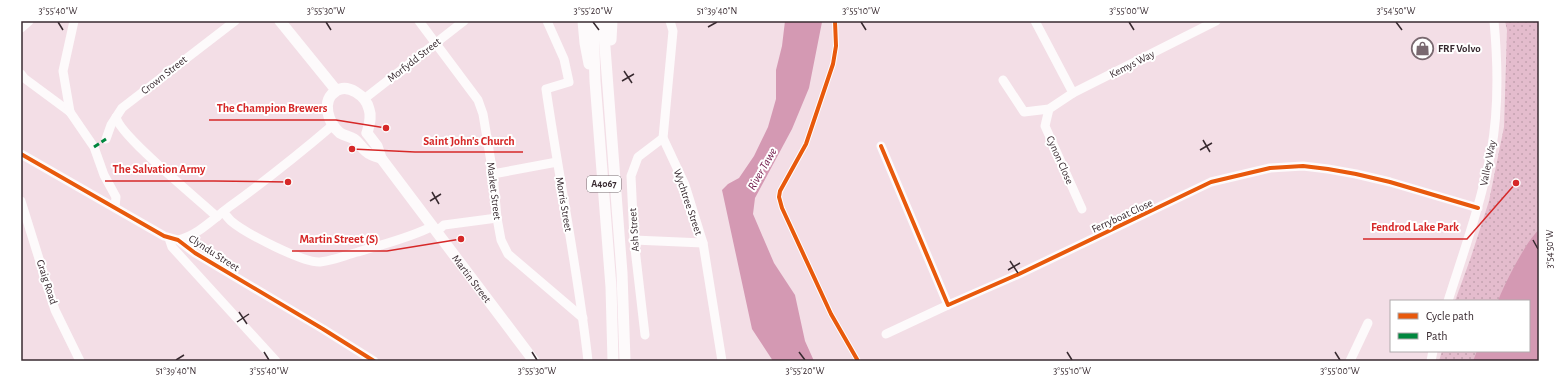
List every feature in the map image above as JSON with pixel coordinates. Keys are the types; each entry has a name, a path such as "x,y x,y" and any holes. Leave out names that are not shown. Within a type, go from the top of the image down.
{"main road":[{"path":"280,21 336,90"},
{"path":"584,21 585,44 589,66 595,82"},
{"name":"A4067","path":"593,21 595,82 611,287 613,361"},
{"name":"A4067","path":"604,21 622,273 625,361"},
{"path":"608,85 612,21"},
{"path":"354,139 367,133 370,122 369,108 364,99 350,89 344,88 336,90 331,95 327,105 328,115 333,125 346,137 354,139 369,154 381,158"},
{"path":"367,133 377,146 381,158"},
{"name":"Martin Street","path":"381,158 534,361"}],"street":[{"path":"21,28 29,21"},
{"path":"70,112 64,70 74,21"},
{"name":"Crown Street","path":"106,139 116,116 122,108 235,21"},
{"name":"Market Street","path":"419,21 478,100 483,114 493,174 497,218 501,240 508,254 583,318"},
{"name":"Morfydd Street","path":"364,99 464,21"},
{"name":"Morris Street","path":"547,21 564,59 569,82 546,89 583,318 588,361"},
{"path":"663,138 673,31 670,21"},
{"path":"1035,21 1073,94"},
{"name":"Kemys Way","path":"1049,109 1073,94 1216,21"},
{"name":"Valley Way","path":"1448,300 1478,208 1491,151 1496,116 1497,82 1494,21"},
{"path":"21,74 24,78 70,112 94,147 104,175 116,197 114,207"},
{"path":"1003,80 1024,112 1049,109"},
{"name":"Cynon Close","path":"1049,109 1045,126 1082,210"},
{"path":"116,116 117,121 123,130 185,189 245,230 298,257 312,261 320,262 406,238 444,225 497,218"},
{"path":"276,361 172,247 174,239 189,237 283,167 333,125"},
{"name":"Ash Street","path":"645,335 634,240 631,176 638,157 663,138"},
{"name":"Wychtree Street","path":"663,138 685,185 703,243 722,361"},
{"path":"881,146 948,305"},
{"name":"Clyndu Street","path":"21,154 174,239 374,361"},
{"path":"493,174 557,162"},
{"name":"Ferryboat Close","path":"886,334 1019,274 1211,182 1270,168 1303,166 1349,173 1390,182 1478,208"},
{"name":"Graig Road","path":"21,201 55,310 80,361"},
{"path":"634,240 703,243"},
{"path":"1350,361 1368,323"}],"shaded area":[{"path":"1505,21 1539,21 1539,361 1439,361 1442,352 1530,352 1530,300 1455,300 1489,201 1504,127 1507,30"}],"water":[{"name":"River Tawe","path":"785,21 822,22 809,88 792,129 755,198 753,214 774,263 795,295 805,341 814,361 773,361 752,329 722,190 728,184 739,178 754,156 768,127 776,99 776,70 782,46"},
{"path":"1539,230 1539,361 1473,361 1477,352 1530,352 1530,300 1498,300 1522,252"}],"marked path":[{"path":"94,147 106,139"}],"cycle path":[{"path":"835,21 836,46 833,64 806,144 780,191 779,197 782,208 831,314 858,361"},
{"path":"881,146 948,305 1019,274 1211,182 1270,168 1303,166 1356,174 1390,182 1478,208"},
{"path":"21,154 164,236 178,240 195,253 374,361"}],"place":[{"name":"FRF Volvo","path":"1423,48"},
{"name":"The Champion Brewers","path":"386,128"},
{"name":"Saint John's Church","path":"352,149"},
{"name":"The Salvation Army","path":"288,182"},
{"name":"Fendrod Lake Park","path":"1516,183"},
{"name":"Martin Street (S)","path":"461,239"}]}
